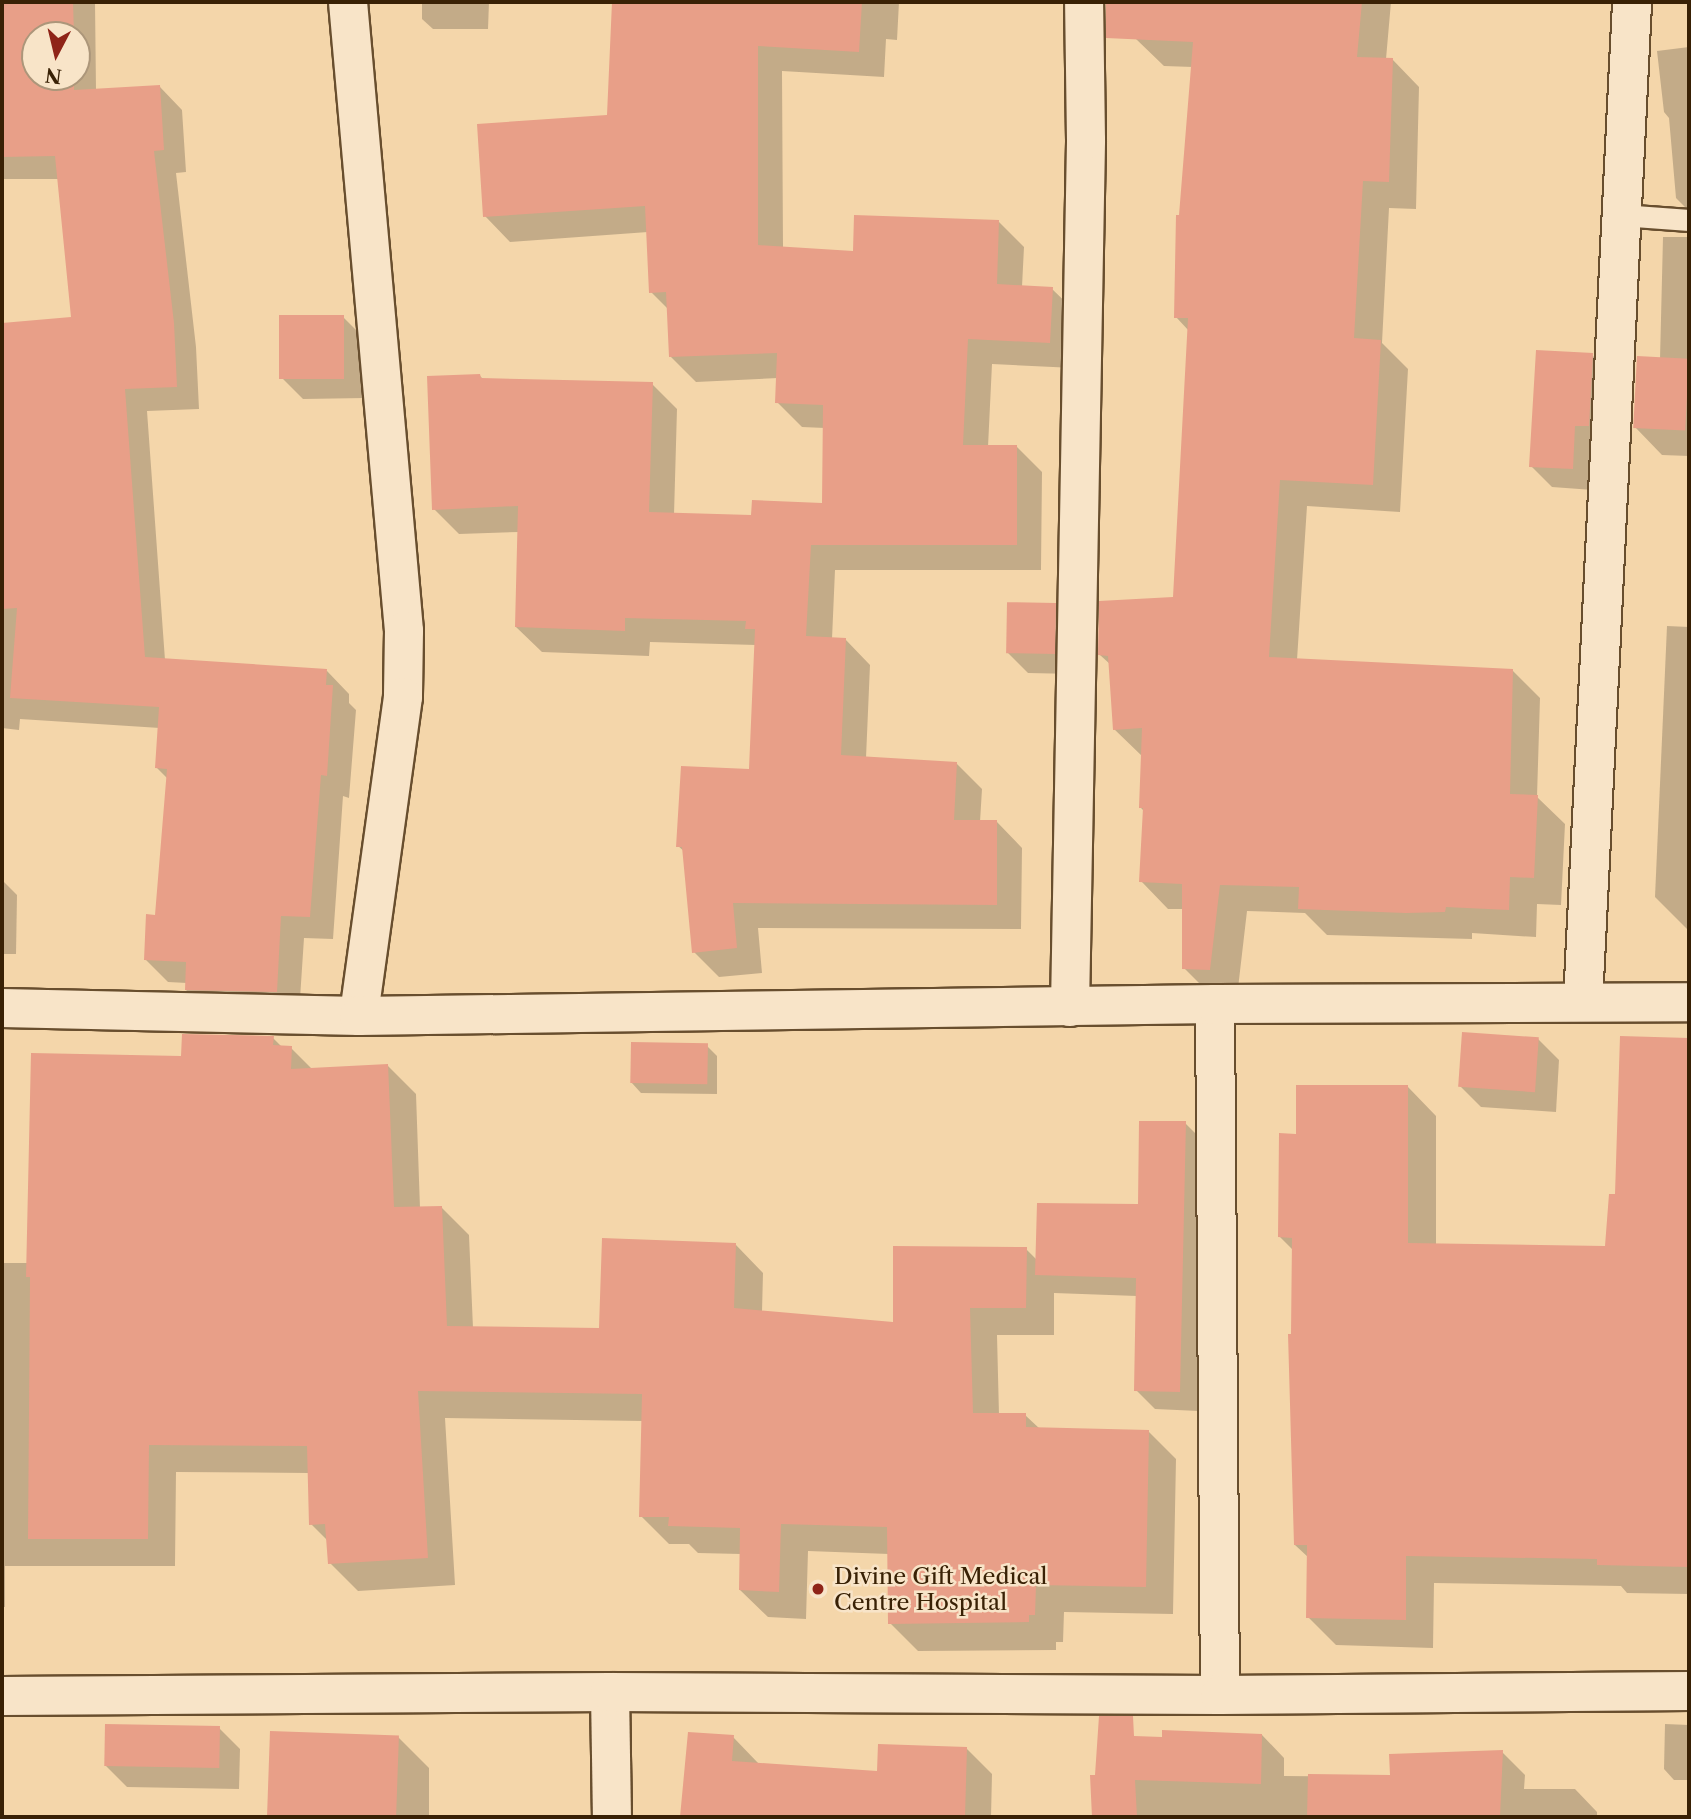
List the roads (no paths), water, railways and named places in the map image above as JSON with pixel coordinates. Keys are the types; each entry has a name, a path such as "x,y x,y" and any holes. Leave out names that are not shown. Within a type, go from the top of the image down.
{"street":[{"path":"348,2 404,631 403,697 359,1016"},
{"path":"1070,1007 1086,181 1084,2"},
{"path":"1583,1002 1632,2"},
{"path":"2,1008 359,1016 1215,1004 1689,1002"},
{"path":"1215,1004 1220,1695"},
{"path":"2,1696 610,1692 1220,1695 1689,1691"},
{"path":"610,1692 612,1817"}],"lane":[{"path":"1621,215 1689,220"}],"place":[{"name":"Divine Gift Medical Centre Hospital","path":"818,1589"}]}
